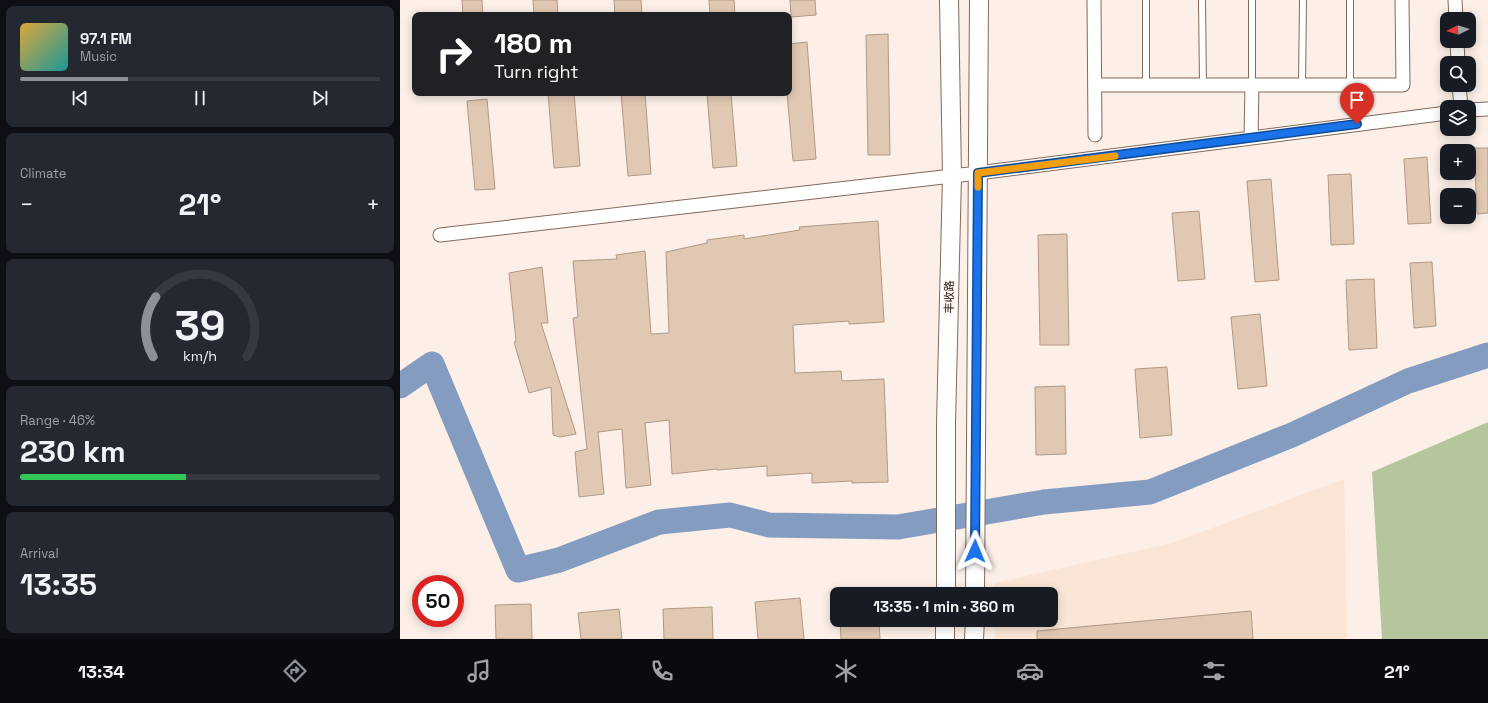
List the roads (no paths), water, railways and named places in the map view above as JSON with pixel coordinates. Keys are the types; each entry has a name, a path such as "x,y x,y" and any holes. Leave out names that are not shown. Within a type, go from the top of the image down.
{"main road":[{"name":"丰收路","path":"946,587 946,423 952,176 949,0"},
{"path":"975,587 979,0"},
{"path":"945,639 946,627"},
{"path":"974,639 975,627"}],"street":[{"path":"1094,0 1095,135"},
{"path":"1095,85 1403,85 1402,0"},
{"path":"1455,0 1456,12"},
{"path":"1251,138 1252,85"},
{"path":"1476,110 1488,109"},
{"path":"440,236 978,173 1440,114"}],"lane":[{"path":"1146,0 1146,85"},
{"path":"1202,0 1203,85"},
{"path":"1252,0 1252,85"},
{"path":"1302,0 1302,85"},
{"path":"1350,0 1350,85"}],"waterway":[{"path":"400,386 432,364 518,570 559,560 659,522 730,515 769,525 898,527 1044,502 1150,492 1292,435 1408,381 1488,355"}]}
